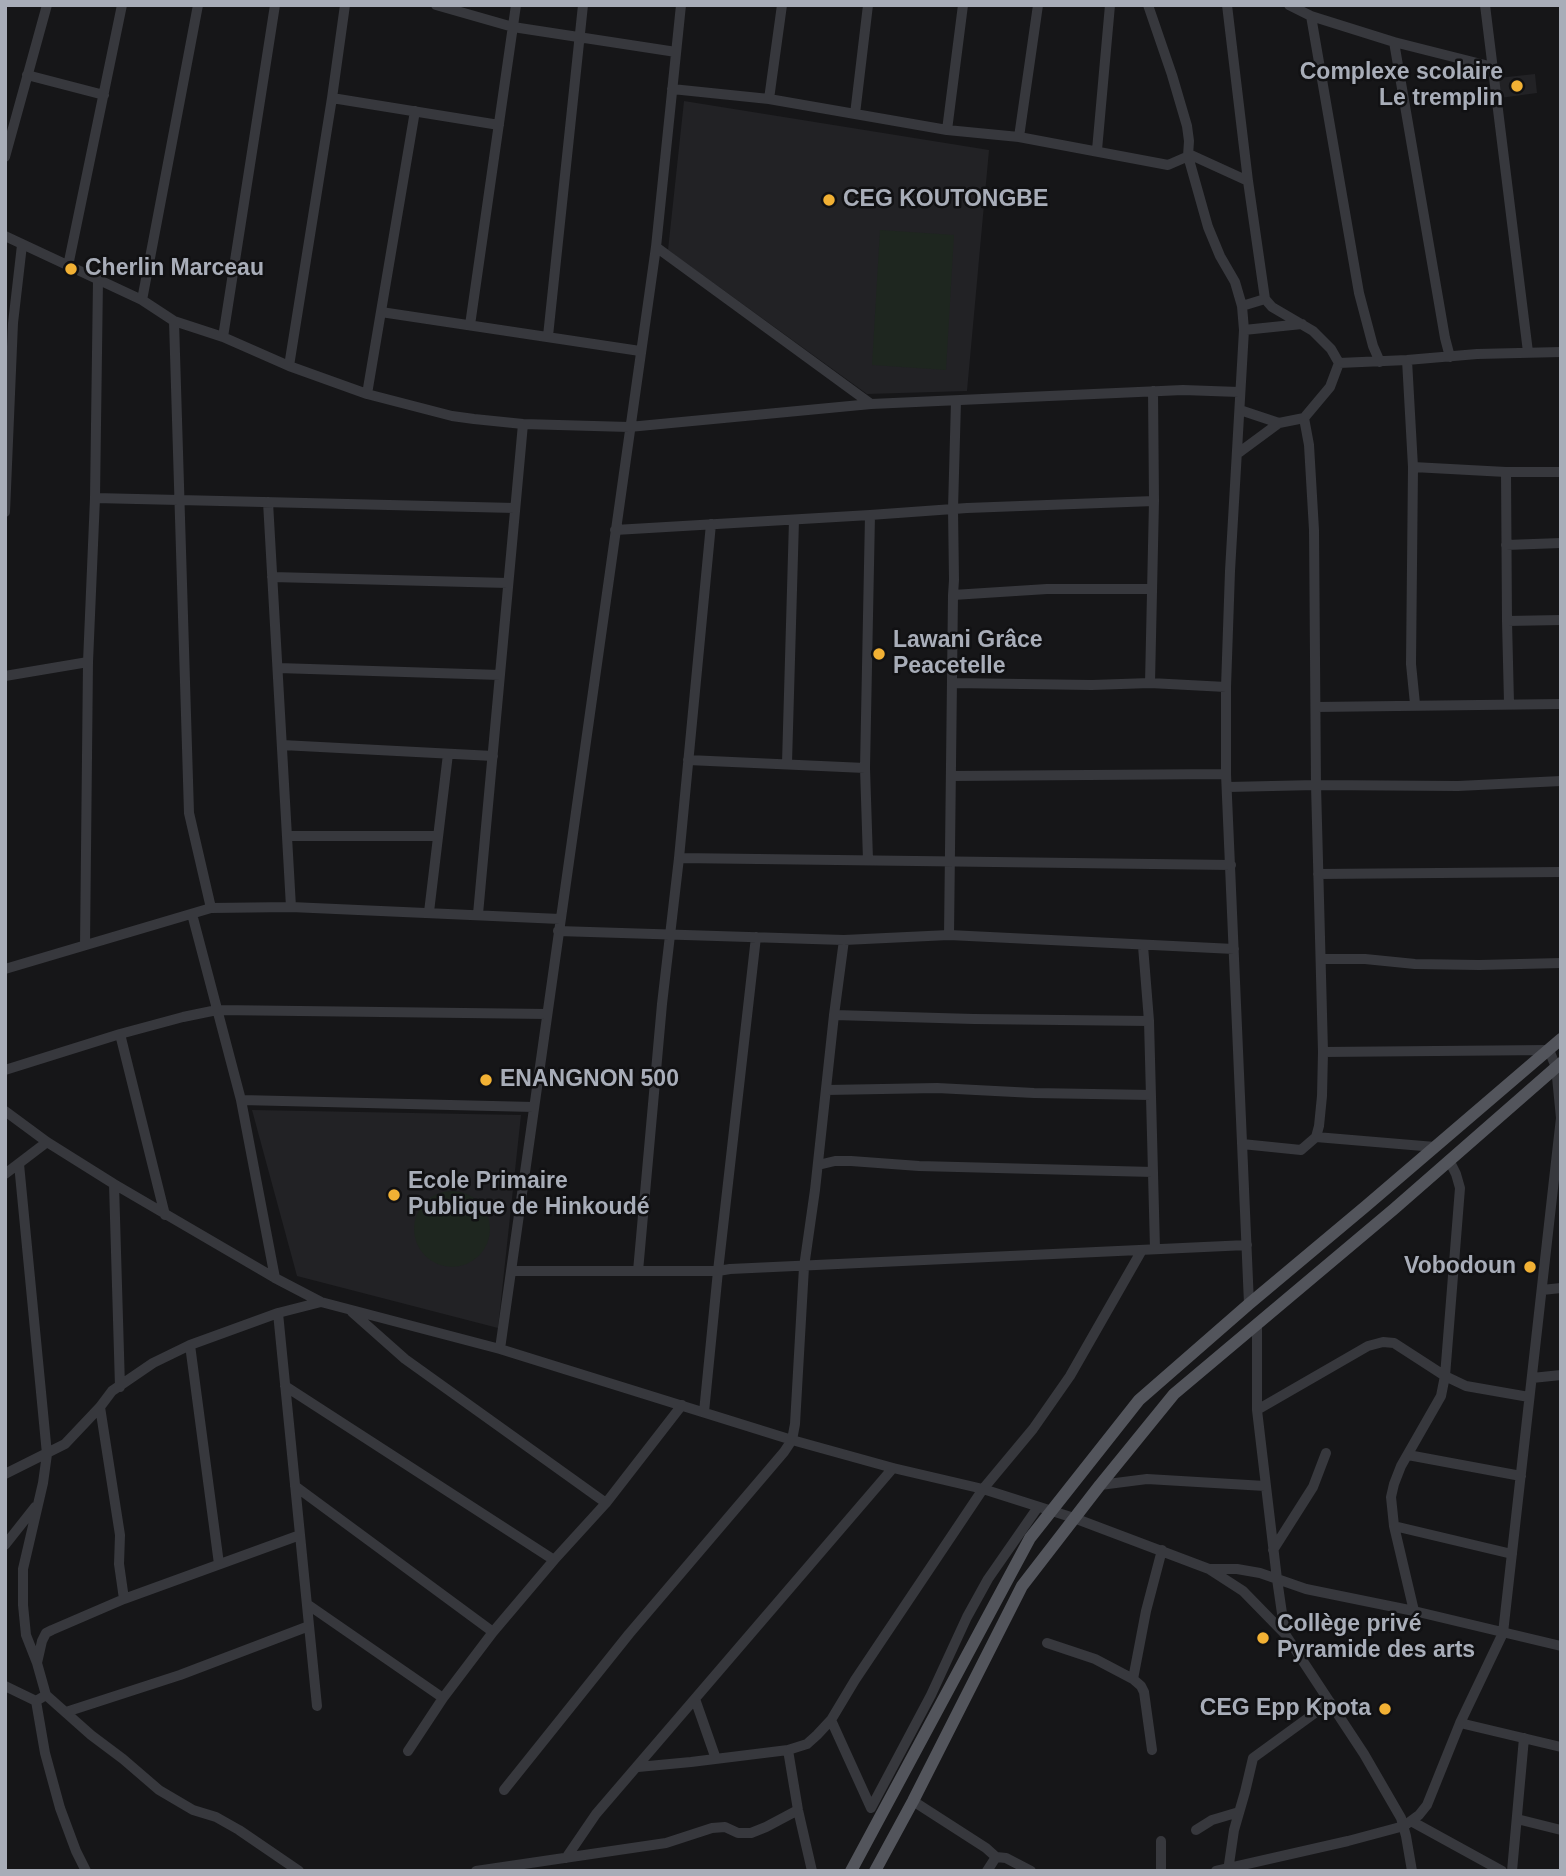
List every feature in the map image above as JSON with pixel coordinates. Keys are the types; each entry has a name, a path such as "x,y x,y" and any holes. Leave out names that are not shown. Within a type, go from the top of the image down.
{"main road":[{"path":"851,1871 1030,1538 1139,1400 1561,1039"},
{"path":"875,1871 914,1801 1022,1586 1174,1394 1558,1065"}],"street":[{"path":"5,158 47,5"},
{"path":"68,266 122,5"},
{"path":"142,300 198,5"},
{"path":"223,337 275,5"},
{"path":"289,366 345,5"},
{"path":"436,5 513,27 676,52"},
{"path":"470,325 516,5"},
{"path":"548,336 583,5"},
{"path":"500,1349 656,247 681,5"},
{"path":"769,99 782,5"},
{"path":"855,114 868,5"},
{"path":"947,131 962,5"},
{"path":"1019,137 1038,5"},
{"path":"1097,150 1110,5"},
{"path":"1148,5 1187,126 1188,156 1208,227 1235,282 1242,306 1244,330 1230,571 1226,774 1249,1304"},
{"path":"1227,5 1265,299 1272,307 1313,331 1339,363"},
{"path":"1289,5 1311,16 1493,68"},
{"path":"1485,5 1528,352"},
{"path":"1311,16 1359,293 1380,362"},
{"path":"1394,41 1450,357"},
{"path":"27,75 104,94"},
{"path":"672,89 769,99 947,131 1019,137 1168,165 1188,156 1195,156 1248,181"},
{"path":"332,98 499,125"},
{"path":"367,394 415,111"},
{"path":"5,236 142,300 174,321 223,337 289,366 367,394 452,416 523,424 629,427 871,404 1183,390 1239,392"},
{"path":"5,512 13,323 22,245"},
{"path":"656,247 871,404"},
{"path":"85,945 88,662 95,498 98,280"},
{"path":"1242,306 1265,299"},
{"path":"381,312 640,351"},
{"path":"174,321 189,813 211,908"},
{"path":"1244,330 1302,324"},
{"path":"1339,363 1561,352"},
{"path":"1407,360 1413,467 1411,664 1415,705"},
{"path":"1237,454 1279,424 1304,418 1330,387 1339,363"},
{"path":"1150,682 1154,501 1153,391"},
{"path":"949,936 956,401"},
{"path":"1240,410 1279,424"},
{"path":"1242,1144 1301,1150 1316,1137 1322,1096 1314,530 1310,445 1304,418"},
{"path":"478,914 523,424"},
{"path":"1413,467 1561,472"},
{"path":"1506,472 1509,703"},
{"path":"95,498 515,508"},
{"path":"615,530 953,509 1154,501"},
{"path":"268,502 291,907"},
{"path":"868,860 865,768 870,515"},
{"path":"786,763 794,520"},
{"path":"638,1271 711,524"},
{"path":"1506,545 1561,543"},
{"path":"272,577 508,583"},
{"path":"953,595 1047,589 1151,589"},
{"path":"1507,621 1561,620"},
{"path":"5,676 88,662"},
{"path":"278,668 500,675"},
{"path":"952,683 1092,685 1150,682 1226,687"},
{"path":"1316,707 1561,704"},
{"path":"282,745 493,756"},
{"path":"429,912 448,754"},
{"path":"688,760 865,768"},
{"path":"951,776 1226,774"},
{"path":"1228,788 1316,785 1458,786 1561,781"},
{"path":"287,836 437,836"},
{"path":"680,858 1231,865"},
{"path":"1318,874 1561,872"},
{"path":"5,969 211,908 291,907 560,919"},
{"path":"192,914 241,1100 275,1278"},
{"path":"558,931 844,940 949,936 1234,950"},
{"path":"705,1412 718,1271 756,937"},
{"path":"504,1790 629,1634 792,1440 804,1267 844,940"},
{"path":"1143,946 1149,1021 1155,1249"},
{"path":"1321,959 1365,959 1415,964 1561,963"},
{"path":"5,1070 120,1034 217,1010 547,1014"},
{"path":"834,1015 1149,1021"},
{"path":"120,1034 165,1215"},
{"path":"1216,1871 1348,1841 1408,1824 1427,1805 1460,1723 1503,1633 1560,1118 1558,1065 1549,1049 1323,1052"},
{"path":"827,1090 937,1088 1151,1095"},
{"path":"241,1100 534,1107"},
{"path":"5,1111 47,1142 165,1215 321,1302 500,1349 792,1440 983,1489 1074,1518 1209,1569 1244,1591 1285,1634 1396,1810 1408,1824 1502,1871"},
{"path":"1316,1137 1435,1147"},
{"path":"5,1174 47,1142"},
{"path":"1414,1611 1394,1525 1391,1497 1416,1437 1439,1401 1445,1376 1460,1188 1457,1174 1449,1160"},
{"path":"818,1165 851,1161 919,1166 1153,1172"},
{"path":"19,1164 47,1454 23,1569 23,1605 26,1635 46,1695 159,1790 193,1810 216,1817 239,1830 299,1871"},
{"path":"114,1184 120,1387"},
{"path":"511,1271 718,1271 1247,1245"},
{"path":"638,1767 788,1750 807,1744 831,1720 983,1489 1033,1429 1070,1377 1142,1250"},
{"path":"1542,1290 1561,1289"},
{"path":"5,1474 65,1444 100,1408 112,1391 153,1363 190,1345 278,1313 321,1302"},
{"path":"351,1310 405,1359 606,1503"},
{"path":"278,1313 317,1706"},
{"path":"1256,1324 1257,1410 1285,1634"},
{"path":"1257,1410 1368,1346 1383,1342 1394,1343 1445,1376 1466,1386 1529,1397"},
{"path":"190,1345 219,1564"},
{"path":"1532,1378 1561,1375"},
{"path":"285,1385 554,1560"},
{"path":"408,1751 443,1698 493,1632 606,1503 682,1405"},
{"path":"100,1408 120,1535 119,1564 124,1599"},
{"path":"1273,1550 1313,1487 1326,1453"},
{"path":"1408,1455 1521,1476"},
{"path":"566,1858 596,1814 893,1468"},
{"path":"1100,1485 1147,1479 1265,1486"},
{"path":"295,1486 493,1632"},
{"path":"5,1545 38,1503"},
{"path":"831,1720 871,1808 988,1579 1038,1507"},
{"path":"1394,1525 1512,1555"},
{"path":"37,1663 46,1633 124,1599 300,1535"},
{"path":"1133,1679 1146,1611 1162,1550"},
{"path":"1209,1569 1248,1570 1306,1589 1561,1646"},
{"path":"307,1604 443,1698"},
{"path":"66,1712 180,1675 309,1626"},
{"path":"1046,1643 1087,1656 1138,1683 1144,1692 1152,1750"},
{"path":"5,1686 36,1701"},
{"path":"36,1701 46,1695"},
{"path":"695,1699 716,1759"},
{"path":"36,1701 45,1752 60,1808 86,1871"},
{"path":"1228,1869 1234,1830 1253,1758 1330,1702"},
{"path":"1460,1723 1561,1747"},
{"path":"1512,1871 1524,1738"},
{"path":"788,1750 812,1871"},
{"path":"914,1801 996,1857 1006,1858 1031,1871"},
{"path":"476,1871 666,1843 712,1828 724,1827 738,1833 751,1833 798,1810"},
{"path":"1196,1830 1212,1820 1239,1812"},
{"path":"1517,1819 1561,1830"},
{"path":"1408,1824 1412,1871"},
{"path":"1161,1841 1161,1871"},
{"path":"987,1871 996,1857"}],"shaded area":[{"name":"Complexe scolaire Le tremplin","path":"1535,74 1537,93 1500,98 1498,78"},
{"name":"CEG KOUTONGBE","path":"684,101 989,150 967,391 867,394 668,250"},
{"path":"880,230 954,235 946,370 872,365"},
{"name":"Ecole Primaire Publique de Hinkoudé","path":"252,1110 521,1115 498,1328 297,1276"},
{"path":"452,1191 467,1194 479,1202 487,1214 490,1229 487,1244 479,1256 467,1264 452,1267 437,1264 425,1256 417,1244 414,1229 417,1214 425,1202 437,1194"}],"place":[{"name":"Complexe scolaire Le tremplin","path":"1517,86"},
{"name":"CEG KOUTONGBE","path":"829,200"},
{"name":"Cherlin Marceau","path":"71,269"},
{"name":"Lawani Grâce Peacetelle","path":"879,654"},
{"name":"ENANGNON 500","path":"486,1080"},
{"name":"Ecole Primaire Publique de Hinkoudé","path":"394,1195"},
{"name":"Vobodoun","path":"1530,1267"},
{"name":"Collège privé Pyramide des arts","path":"1263,1638"},
{"name":"CEG Epp Kpota","path":"1385,1709"}]}
